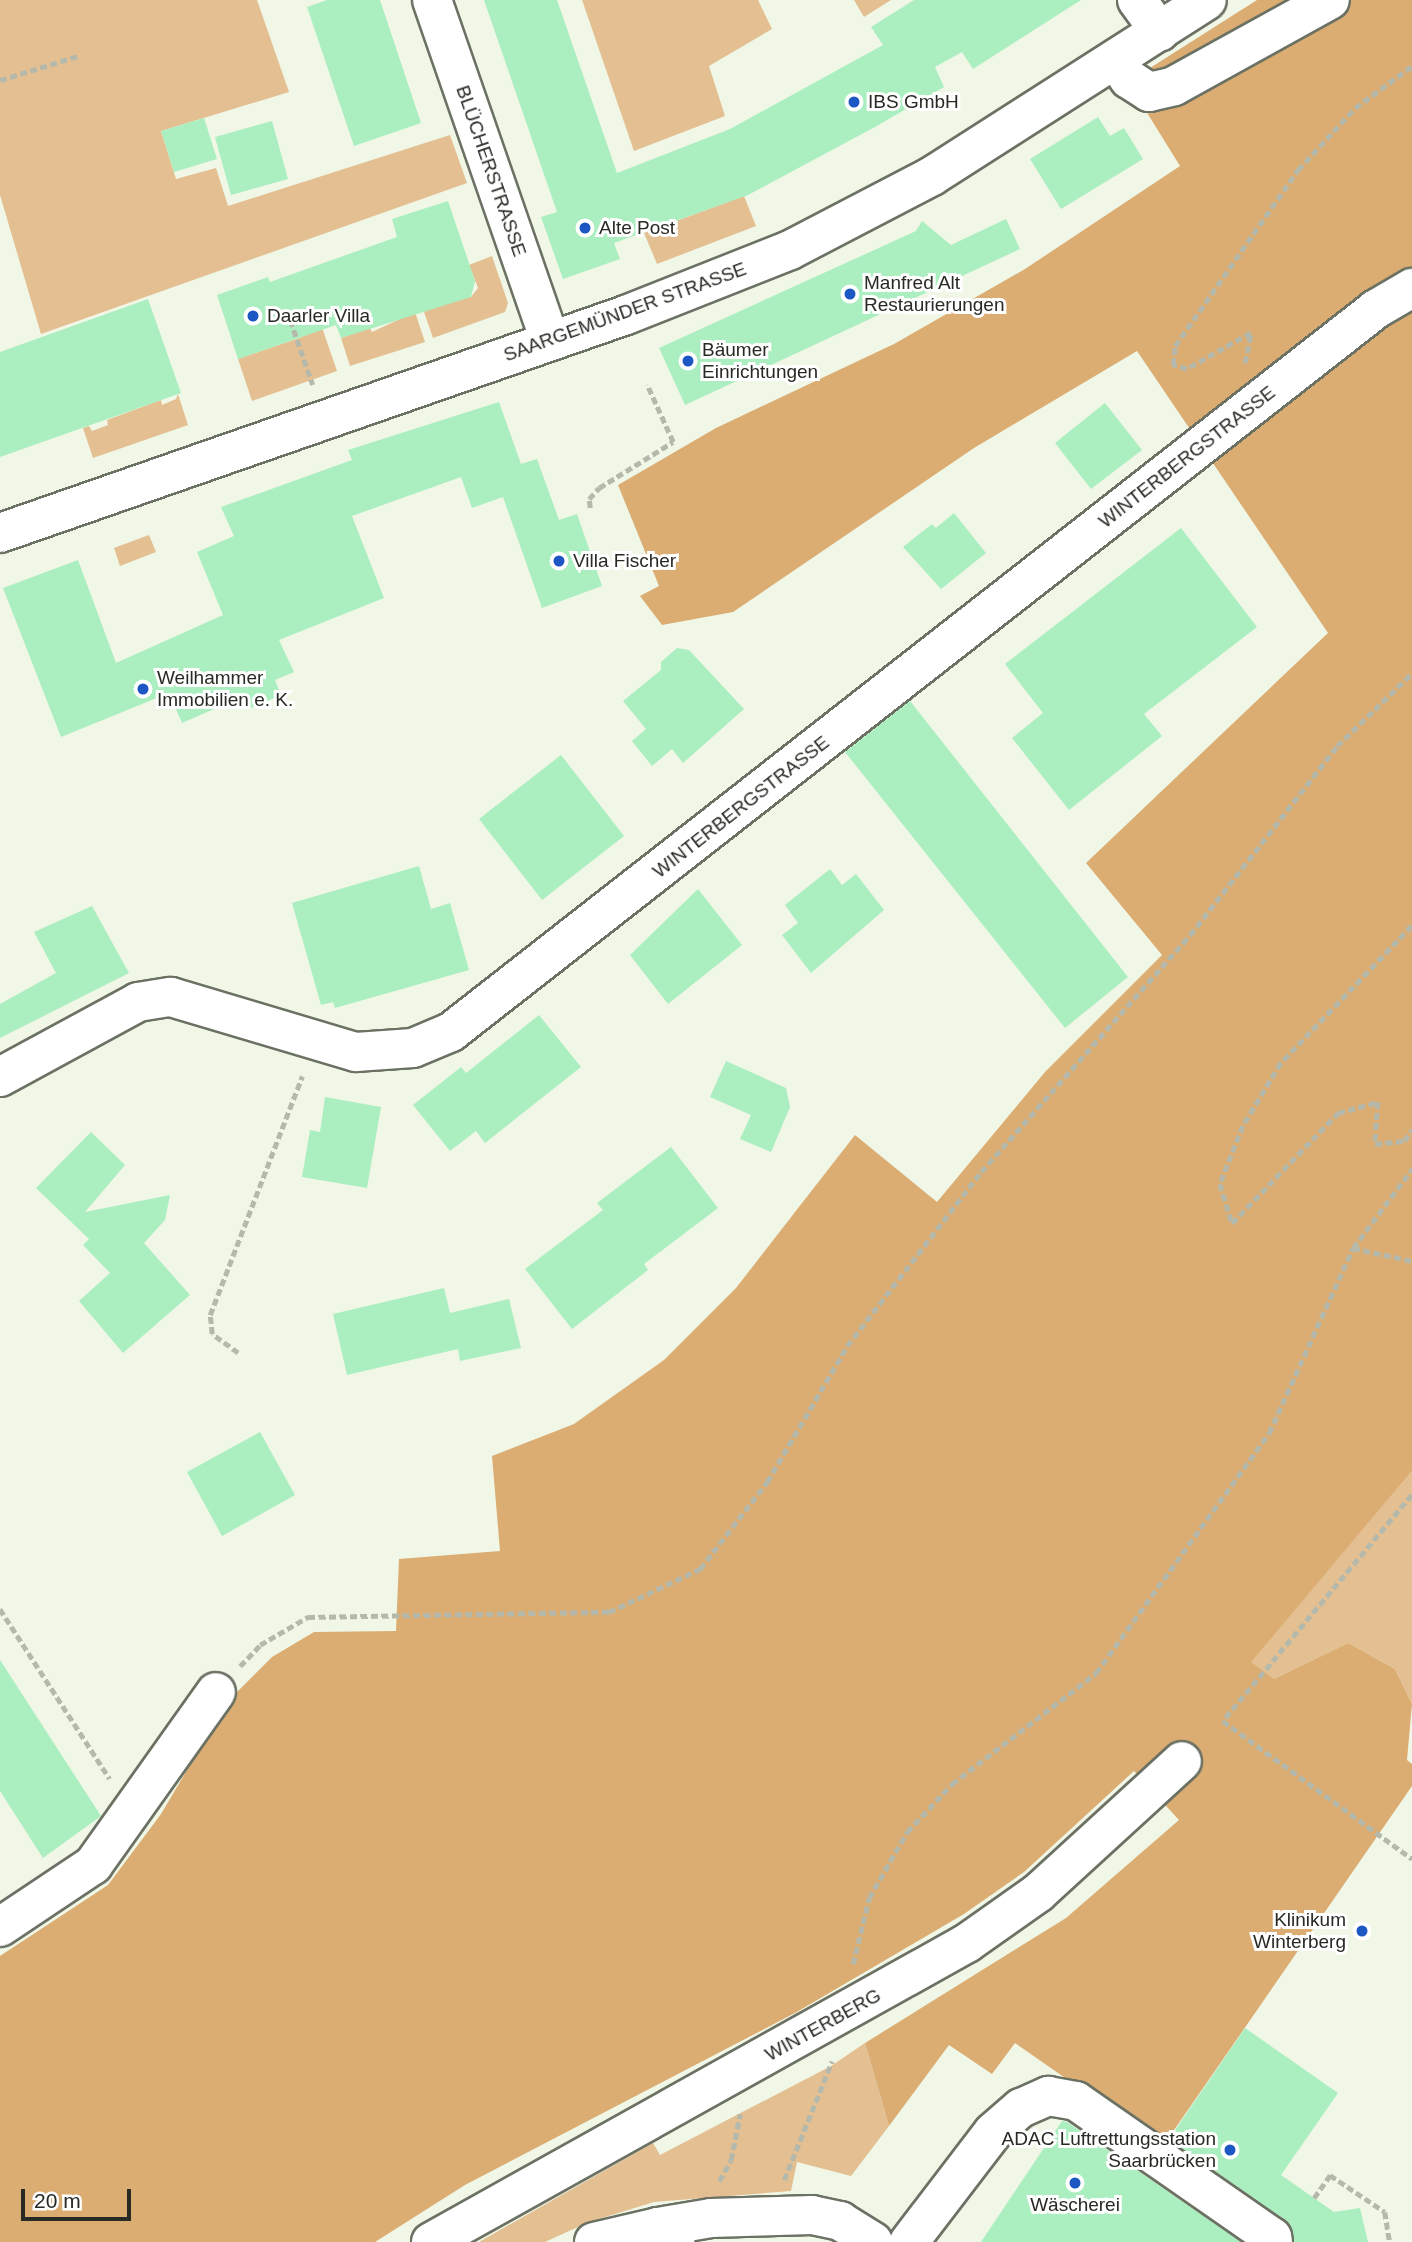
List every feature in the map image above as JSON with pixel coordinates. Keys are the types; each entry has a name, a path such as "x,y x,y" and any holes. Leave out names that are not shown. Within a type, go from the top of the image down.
{"street":[{"name":"BLÜCHERSTRASSE","path":"432,0 550,341"},
{"path":"1137,0 1160,32"},
{"name":"SAARGEMÜNDER STRASSE","path":"0,533 550,341 790,250 932,177 1207,0"},
{"path":"1116,60 1129,79 1149,92 1174,86 1330,0"},
{"name":"WINTERBERGSTRASSE","path":"0,1077 138,1002 171,997 356,1052 413,1048 451,1032 1377,309 1412,288"},
{"path":"0,1927 93,1865 132,1815 168,1754 216,1692"},
{"name":"WINTERBERG","path":"431,2242 967,1943 1038,1893 1182,1761"},
{"path":"909,2242 993,2132 1021,2108 1048,2096 1076,2101 1272,2236 1273,2242"},
{"path":"594,2242 666,2235 775,2215 812,2215 840,2221 873,2242"}],"path":[{"path":"0,80 78,56"},
{"path":"1235,420 1251,333 1187,369 1173,365 1175,346 1298,170 1355,108 1412,66"},
{"path":"287,310 311,381"},
{"path":"590,508 589,499 599,488 673,443 647,385"},
{"path":"216,1692 260,1645 308,1617 609,1612 700,1569 767,1482 847,1346 981,1172 1190,934 1337,746 1412,673"},
{"path":"1412,926 1281,1063 1244,1126 1220,1184 1232,1223 1338,1112 1378,1102 1375,1144 1404,1141 1412,1130"},
{"path":"238,1353 212,1334 210,1315 295,1094"},
{"path":"840,2016 869,1898 907,1832 952,1784 1096,1673 1269,1433 1353,1248 1412,1168"},
{"path":"1353,1248 1412,1261"},
{"path":"1405,1260 1412,1252"},
{"path":"1412,1495 1223,1721 1412,1859"},
{"path":"0,1609 132,1815"},
{"path":"775,2215 790,2160 831,2066"},
{"path":"717,2184 731,2160 740,2114"},
{"path":"1314,2198 1330,2175 1385,2212 1390,2242"}],"shaded area":[{"path":"0,0 257,0 289,92 161,131 176,179 216,168 228,206 450,135 467,183 41,334 0,195"},
{"path":"582,0 758,0 772,29 709,66 725,116 634,151"},
{"path":"854,0 891,0 864,17"},
{"path":"1257,0 1412,0 1412,1471 1251,1662 1274,1679 1348,1643 1395,1669 1412,1704 1407,1760 1412,1764 1412,1786 1163,2146 1015,2043 992,2074 949,2045 889,2126 865,2043 1066,1918 1179,1820 1134,1771 1024,1872 964,1914 795,2013 465,2185 375,2242 0,2242 0,1956 108,1885 161,1814 228,1701 272,1657 314,1632 396,1631 399,1559 500,1551 492,1456 574,1424 664,1360 736,1288 855,1135 937,1202 1045,1072 1162,955 1086,863 1328,633 1137,351 974,448 733,612 662,625 640,596 659,586 618,485 716,428 894,344 1025,269 1180,166 1128,82"},
{"path":"744,196 756,226 657,264 644,233"},
{"path":"492,256 508,303 505,312 433,338 423,309 471,297 478,288 469,265"},
{"path":"415,312 425,342 350,366 341,338 370,328 372,332"},
{"path":"317,313 337,371 252,401 238,359 302,337"},
{"path":"178,394 188,425 93,458 83,428 89,426 92,431 108,425 107,420 161,400 162,405 176,399"},
{"path":"149,535 156,552 120,566 114,548"},
{"path":"1412,1471 1412,1704 1395,1669 1348,1643 1274,1679 1250,1662"},
{"path":"865,2043 889,2126 851,2176 797,2162 791,2191 654,2202 589,2222 545,2242 479,2242 653,2143 660,2155 831,2066"}],"building":[{"path":"327,0 380,0 421,123 354,146 307,7"},
{"path":"484,0 557,0 617,173 730,129 883,45 871,27 914,0 1081,0 973,69 962,52 935,67 944,87 875,127 748,195 614,243 620,259 563,279 541,217 557,212"},
{"path":"1098,117 1110,136 1124,128 1143,159 1061,209 1030,159"},
{"path":"204,118 217,159 174,172 161,131"},
{"path":"272,121 288,179 231,195 215,137"},
{"path":"448,201 475,281 471,297 341,338 336,325 238,359 217,295 268,277 270,282 397,237 392,219"},
{"path":"1006,219 1020,249 685,405 659,348 916,231 922,221 951,245"},
{"path":"148,299 181,393 0,457 0,352"},
{"path":"499,402 521,464 537,459 559,520 577,514 602,586 542,608 503,497 472,508 461,477 352,516 384,598 279,640 294,672 275,680 281,695 249,709 244,696 182,723 169,693 61,737 3,588 78,560 116,663 223,615 197,552 234,536 221,507 352,460 348,450"},
{"path":"1105,403 1142,450 1091,489 1055,443"},
{"path":"954,513 986,553 941,589 903,547 932,524 936,528"},
{"path":"1181,528 1257,627 1144,714 1162,736 1069,810 1012,738 1043,713 1005,664"},
{"path":"677,648 689,650 744,709 683,763 672,749 652,766 632,741 646,729 623,701 661,670 661,662"},
{"path":"910,701 1128,977 1065,1028 845,752"},
{"path":"561,755 624,836 542,900 479,819"},
{"path":"419,866 431,909 450,903 469,970 335,1008 333,1002 321,1005 292,903"},
{"path":"830,869 842,885 856,874 884,910 811,973 782,935 798,923 785,905"},
{"path":"698,889 742,945 668,1004 630,955"},
{"path":"92,906 129,973 0,1038 0,1004 56,973 34,932"},
{"path":"539,1015 581,1067 485,1143 476,1131 450,1151 413,1105 461,1067 466,1073"},
{"path":"726,1061 786,1088 790,1107 771,1152 740,1139 751,1115 710,1097"},
{"path":"325,1097 381,1107 367,1188 302,1177 310,1130 320,1132"},
{"path":"91,1132 125,1165 85,1212 170,1195 165,1220 144,1243 190,1295 123,1353 79,1301 110,1273 83,1245 89,1239 36,1188"},
{"path":"671,1147 718,1208 644,1264 648,1270 572,1329 525,1269 603,1210 597,1203"},
{"path":"444,1288 450,1313 509,1299 521,1348 460,1361 458,1349 347,1375 333,1314"},
{"path":"260,1432 295,1495 222,1536 187,1472"},
{"path":"0,1660 101,1816 43,1858 0,1791"},
{"path":"1245,2028 1338,2093 1281,2175 1334,2212 1360,2208 1368,2242 1294,2242 1284,2219 1169,2139"},
{"name":"Wäscherei","path":"1062,2121 1067,2122 1241,2242 981,2242"}],"place":[{"name":"IBS GmbH","path":"854,102"},
{"name":"Alte Post","path":"585,228"},
{"name":"Manfred Alt Restaurierungen","path":"850,294"},
{"name":"Daarler Villa","path":"253,316"},
{"name":"Bäumer Einrichtungen","path":"688,361"},
{"name":"Villa Fischer","path":"559,561"},
{"name":"Weilhammer Immobilien e. K.","path":"143,689"},
{"name":"Klinikum Winterberg","path":"1362,1931"},
{"name":"ADAC Luftrettungsstation Saarbrücken","path":"1230,2150"},
{"name":"Wäscherei","path":"1075,2183"}]}
